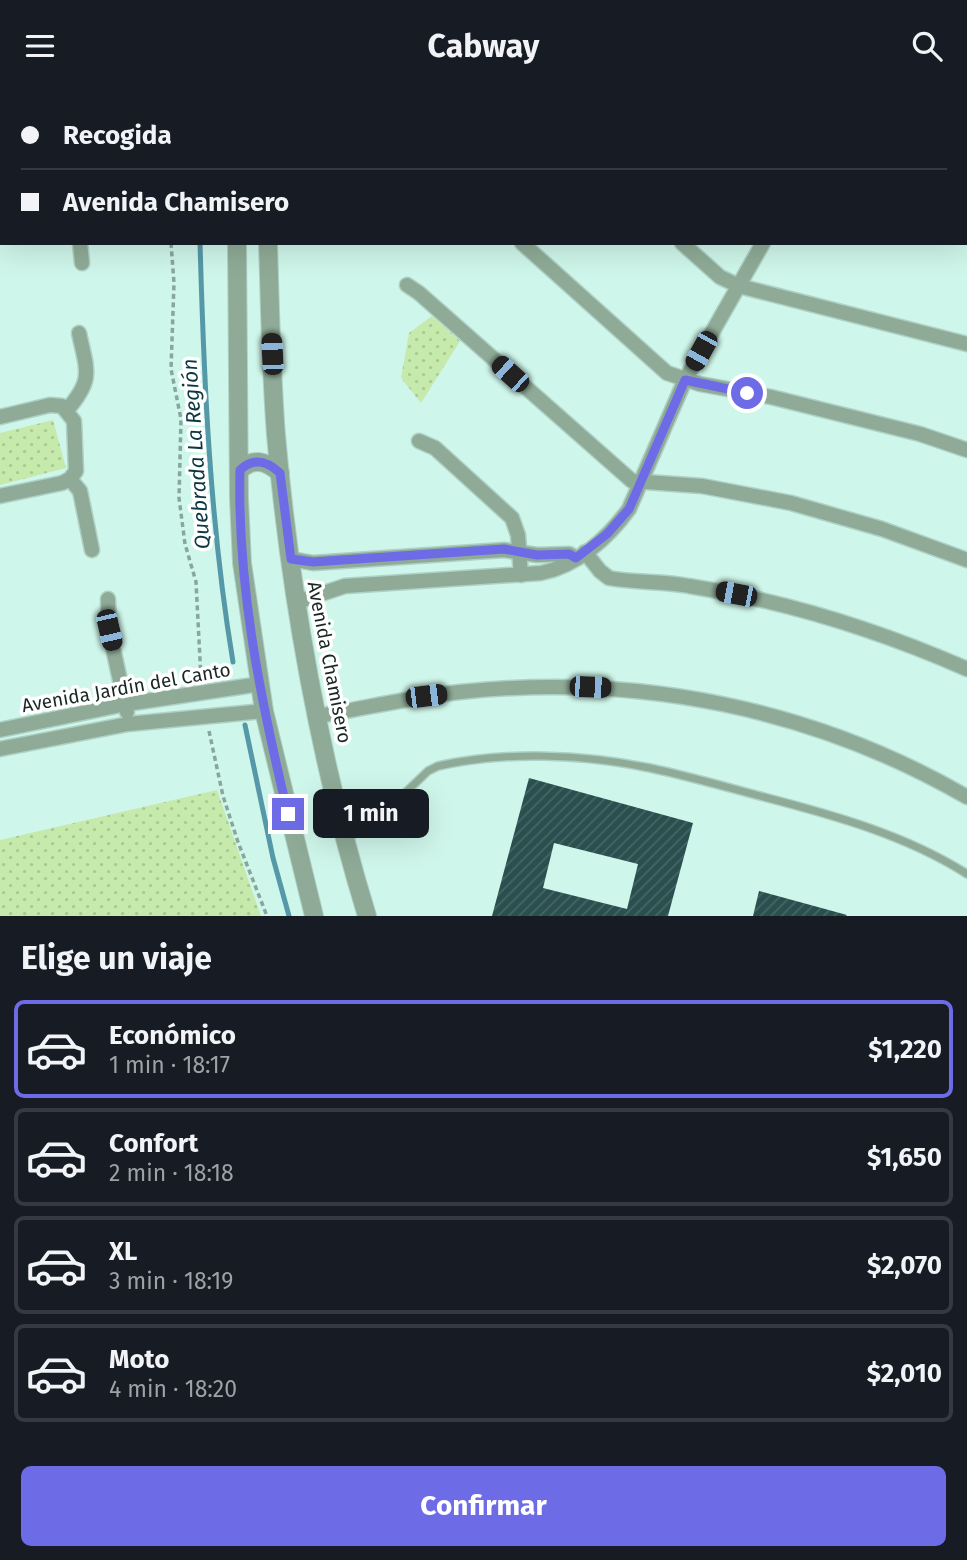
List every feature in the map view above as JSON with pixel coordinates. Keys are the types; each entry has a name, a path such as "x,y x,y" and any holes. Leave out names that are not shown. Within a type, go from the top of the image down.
{"street":[{"path":"80,245 82,263"},
{"path":"237,245 242,563 264,711 314,916"},
{"name":"Avenida Chamisero","path":"268,245 272,369 280,473 297,602 345,840 367,916"},
{"path":"524,245 667,373 685,380 771,397 920,434 967,450"},
{"path":"684,245 720,277 738,286 967,344"},
{"path":"297,602 345,586 521,575 552,571 568,565 615,527 629,509 685,380 762,245"},
{"path":"407,285 430,302 632,481 702,486 791,503 882,529 967,560"},
{"path":"67,410 83,390 87,376 79,333"},
{"path":"0,417 55,404 67,410 76,428 77,466 70,479 62,483 0,496"},
{"path":"419,441 435,448 512,518 518,535 521,575"},
{"path":"240,470 248,464 259,462 270,465 280,473"},
{"path":"70,479 80,491 92,550"},
{"path":"291,559 309,563 504,549 537,555 581,555 609,578 687,585 788,606 880,634 967,670"},
{"path":"108,599 109,630 128,724"},
{"name":"Avenida Jardín del Canto","path":"0,730 126,704 260,684"},
{"path":"318,716 426,696 498,689 573,687 676,694 764,713 843,738 920,772 967,797"},
{"name":"Avenida Jardín del Canto","path":"0,749 128,724 264,711"}],"lane":[{"path":"345,840 383,814 428,771 438,766 507,756 556,757 649,768 801,807 918,845 967,874"}],"path":[{"path":"171,245 174,283 170,369 181,419 179,498 185,544 196,582 202,692"},
{"path":"206,717 223,796 267,916"}],"green space":[{"path":"432,316 460,341 421,403 401,378 409,333"},
{"path":"53,420 66,468 0,485 0,433"},
{"path":"217,790 261,916 0,916 0,840"}],"building":[{"path":"529,778 693,823 668,916 492,916","holes":["554,843 638,864 627,909 543,888"]},
{"path":"759,891 847,915 753,916"}],"waterway":[{"name":"Quebrada La Región","path":"200,245 209,454 233,662"},
{"name":"Quebrada La Región","path":"245,725 273,858 289,916"}],"route":[{"path":"288,814 264,711 242,563 239,499 240,470 243,467 252,462 264,462 280,473 291,559 304,562 356,560 504,549 537,555 569,554 576,558 615,527 629,509 685,380 747,393"}]}
